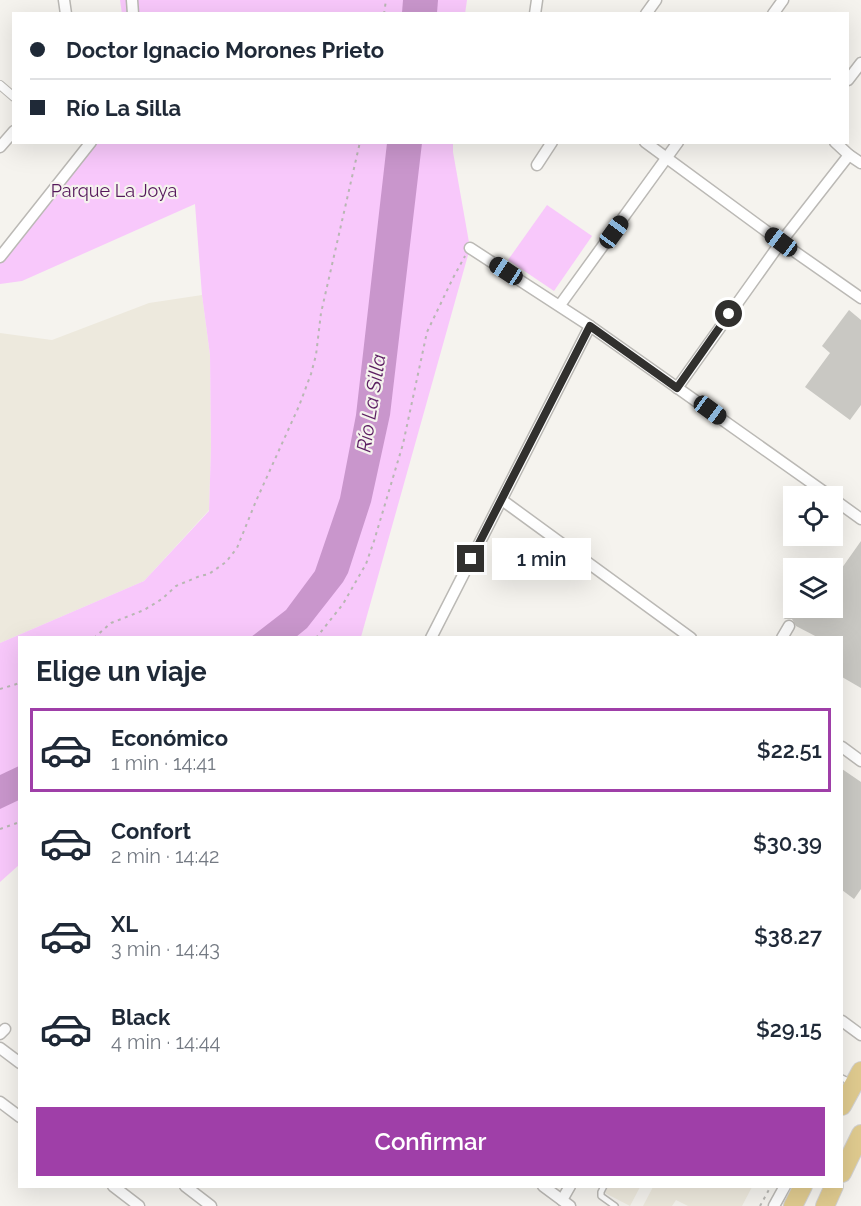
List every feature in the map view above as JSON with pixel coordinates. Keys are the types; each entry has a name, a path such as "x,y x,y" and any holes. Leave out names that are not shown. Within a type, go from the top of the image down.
{"main road":[{"path":"843,1103 852,1078"},
{"path":"843,1171 861,1134"},
{"path":"793,1206 802,1188"},
{"path":"825,1206 833,1188"}],"street":[{"path":"849,79 861,63"},
{"path":"0,85 12,95"},
{"path":"0,147 12,132"},
{"path":"0,256 89,144"},
{"path":"537,165 551,144"},
{"path":"648,144 861,298"},
{"path":"560,305 677,144"},
{"path":"837,144 861,163"},
{"path":"677,388 781,242 849,155"},
{"path":"470,248 560,305 816,486"},
{"path":"432,636 590,326"},
{"path":"502,500 688,636"},
{"path":"843,506 861,519"},
{"path":"783,636 789,626"},
{"path":"843,748 861,761"},
{"path":"843,1022 861,1035"},
{"path":"0,1048 18,1062"},
{"path":"0,1102 18,1115"},
{"path":"116,1188 139,1206"},
{"path":"188,1188 211,1206"},
{"path":"546,1188 566,1203 570,1188"},
{"path":"774,1206 784,1188"}],"lane":[{"path":"603,1188 601,1196 615,1206"}],"path":[{"path":"96,636 111,623 144,610 162,599 176,586 209,574 220,567 237,548 311,374 316,355 321,313 360,144"},
{"path":"318,636 343,604 366,564 402,444 427,332 470,248"},
{"path":"0,689 18,684"},
{"path":"0,830 18,822"},
{"path":"760,1206 770,1188"}],"shaded area":[{"path":"202,295 210,355 209,510 144,581 0,643 0,333 52,340 149,303"},
{"path":"607,1188 639,1188 630,1206 605,1193"},
{"path":"652,1188 751,1188 742,1206 688,1206 676,1200 672,1206 643,1206"}],"green space":[{"path":"120,0 467,0 465,12 122,12"},
{"name":"Parque La Joya","path":"89,144 453,144 470,248 361,636 18,636 18,866 0,882 0,643 144,581 209,511 211,447 210,355 202,295 195,204 22,281 0,284 0,258"},
{"path":"547,205 592,236 554,291 508,260"}],"water":[{"path":"403,0 438,0 437,12 402,12"},
{"name":"Río La Silla","path":"387,144 422,144 390,415 371,502 348,573 307,628 297,636 252,636 286,610 315,571 340,498 356,415"},
{"path":"18,766 18,800 0,809 0,775"}],"building":[{"path":"849,310 861,320 861,405 850,420 805,387 830,353 822,346"},
{"path":"861,541 861,688 843,678 843,636 815,636 796,626 792,619 784,619 843,618 843,566"},
{"path":"843,770 861,782 861,889 854,899 843,891"}],"route":[{"path":"471,559 590,326 677,388 729,314"}]}
